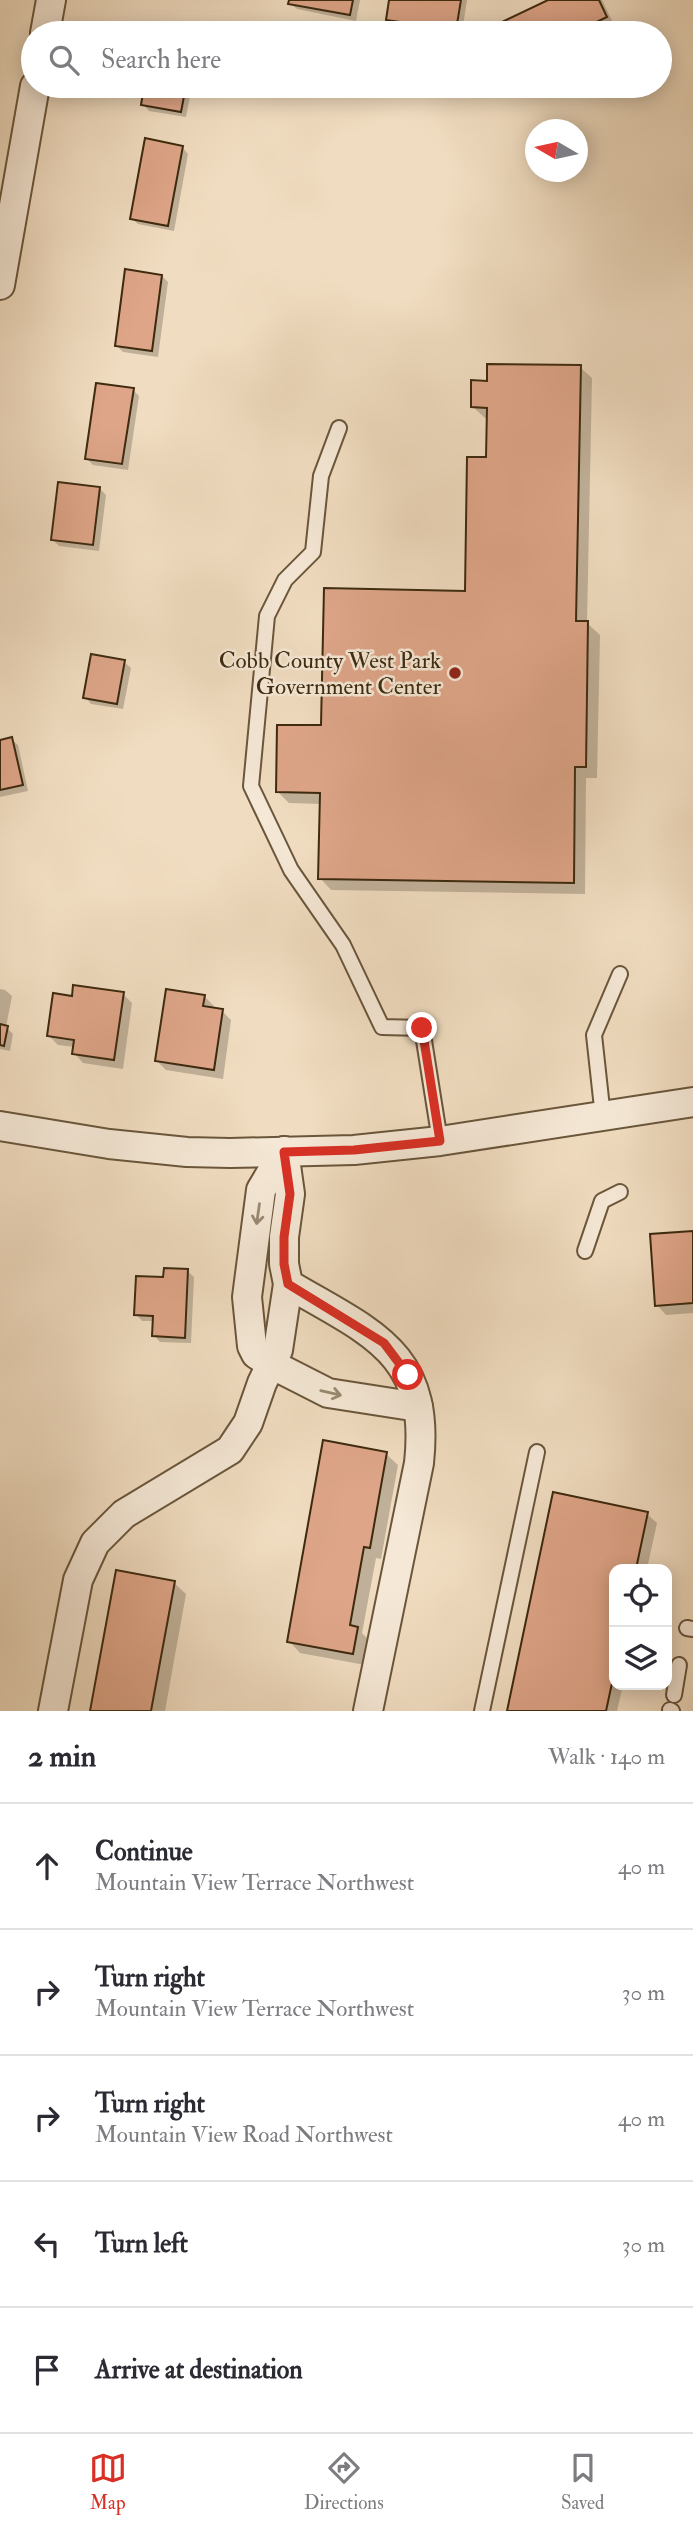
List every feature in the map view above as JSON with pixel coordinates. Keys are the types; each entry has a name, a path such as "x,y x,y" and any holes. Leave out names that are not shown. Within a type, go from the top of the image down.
{"street":[{"path":"47,21 51,0"},
{"path":"0,285 33,98"},
{"path":"0,1126 146,1148 230,1153 354,1150 440,1141 693,1102"},
{"path":"53,1711 78,1580 95,1543 124,1514 220,1458 230,1450 248,1423 278,1350 288,1284 284,1264 284,1237 290,1194 284,1152"},
{"path":"284,1152 261,1190 247,1297 251,1346 256,1354 271,1364 328,1393 418,1407"},
{"path":"288,1284 384,1343 408,1375 418,1407 422,1437 419,1463 368,1711"}],"lane":[{"path":"339,428 321,476 313,552 285,580 267,616 251,786 291,870 343,945 382,1027 422,1028 440,1141"},
{"path":"603,1117 594,1034 620,974"},
{"path":"585,1251 603,1201 620,1192"},
{"path":"482,1711 537,1452"},
{"path":"674,1695 679,1665"}],"building":[{"path":"289,0 353,0 350,15 288,4"},
{"path":"389,0 461,0 458,21 386,20"},
{"path":"548,0 599,0 607,17 599,21 504,21"},
{"path":"142,98 184,98 181,112 141,105"},
{"path":"145,138 183,146 168,226 130,219"},
{"path":"125,269 162,275 152,351 115,346"},
{"name":"Cobb County West Park Government Center","path":"487,364 581,365 576,621 588,621 586,767 575,767 574,883 318,879 320,793 276,792 277,725 321,725 324,588 465,591 467,457 486,457 487,408 471,407 471,380 487,381"},
{"path":"96,383 134,388 122,464 85,459"},
{"path":"58,482 100,487 93,545 51,540"},
{"path":"91,654 125,660 117,704 83,698"},
{"path":"12,737 23,785 0,790 0,740"},
{"path":"73,985 124,992 114,1060 72,1054 74,1040 47,1036 53,993 72,996"},
{"path":"166,989 205,995 203,1006 223,1009 214,1070 155,1061"},
{"path":"0,1024 8,1026 4,1046 0,1045"},
{"path":"693,1231 693,1303 655,1306 650,1234"},
{"path":"164,1268 188,1269 185,1338 152,1336 153,1316 134,1315 136,1276 163,1277"},
{"path":"323,1440 387,1452 370,1548 364,1547 350,1625 358,1627 353,1654 287,1642"},
{"path":"553,1492 648,1512 637,1564 609,1564 611,1690 606,1711 507,1711"},
{"path":"116,1570 175,1581 151,1711 90,1711"}],"place":[{"name":"Cobb County West Park Government Center","path":"455,673"}],"route":[{"path":"408,1375 384,1343 288,1284 284,1264 284,1237 290,1194 284,1152 354,1150 440,1141 422,1028"}]}
